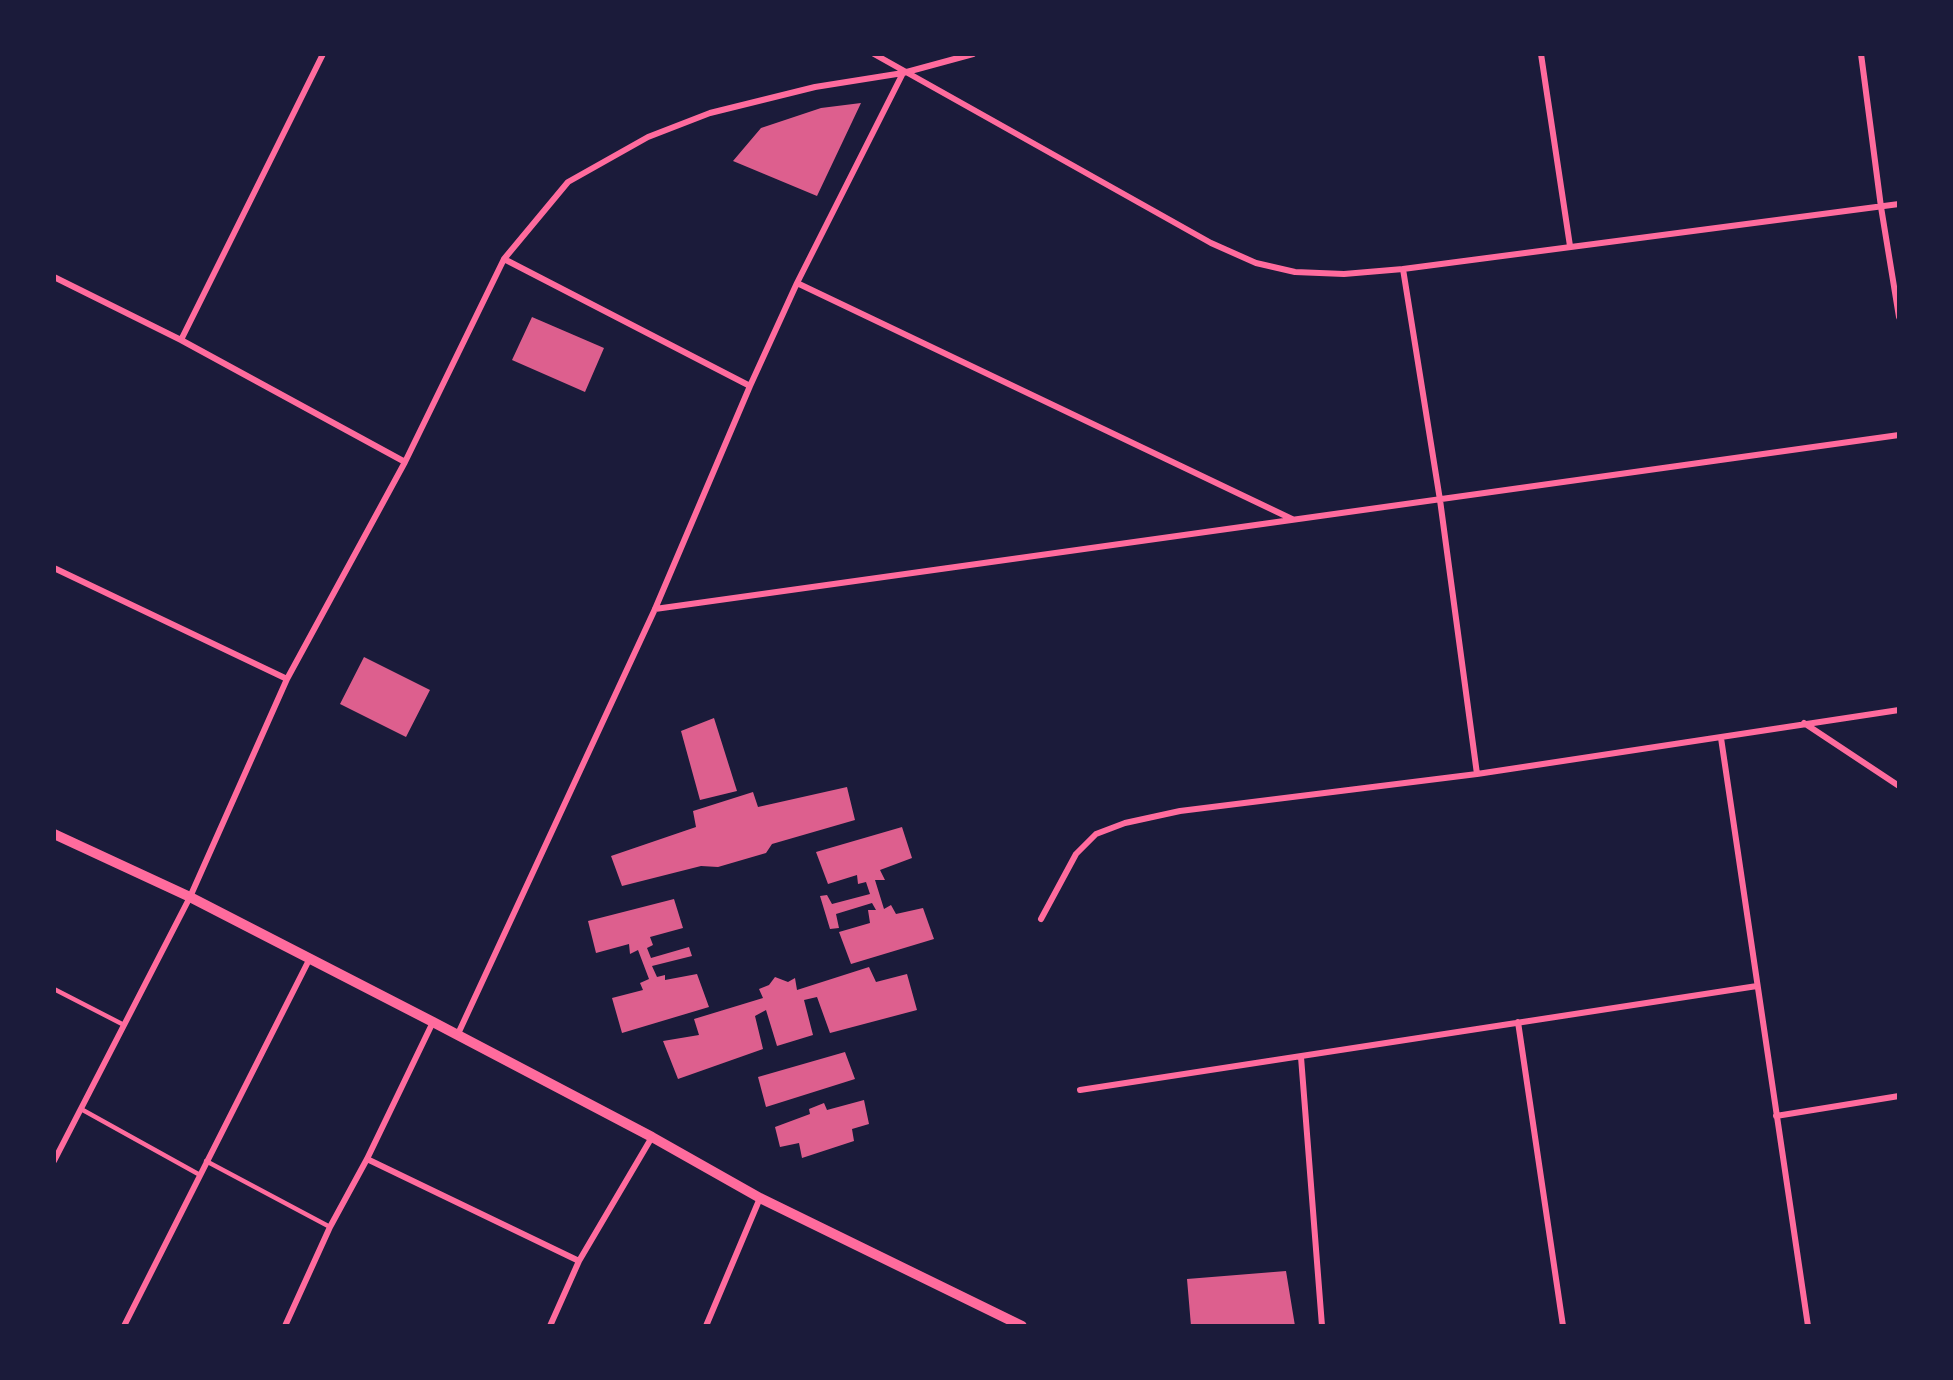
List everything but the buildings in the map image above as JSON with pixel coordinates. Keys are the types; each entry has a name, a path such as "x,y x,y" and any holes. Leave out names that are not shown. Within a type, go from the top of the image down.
{"street":[{"path":"181,340 323,54"},
{"path":"874,54 903,73 1211,243 1256,263 1294,272 1344,274 1404,269 1899,204"},
{"path":"54,1161 190,897 286,679 405,462 504,259 568,182 648,137 720,111 815,87 903,73 973,54"},
{"path":"1541,54 1570,246"},
{"path":"1861,54 1881,207 1899,317"},
{"path":"457,1036 656,609 750,386 797,283 903,73"},
{"path":"504,259 750,386"},
{"path":"1404,269 1440,500 1477,774"},
{"path":"54,277 181,340 405,462"},
{"path":"797,283 1293,519"},
{"path":"656,609 1899,435"},
{"path":"54,568 286,679"},
{"path":"1041,919 1076,854 1096,834 1125,823 1180,811 1477,774 1899,710"},
{"path":"1804,723 1899,786"},
{"path":"1721,738 1808,1326"},
{"path":"54,834 190,897 652,1137 760,1198 1022,1326"},
{"path":"124,1326 309,960"},
{"path":"1080,1090 1757,986"},
{"path":"285,1326 330,1227 367,1159 433,1022"},
{"path":"1518,1023 1563,1326"},
{"path":"1301,1057 1322,1326"},
{"path":"1776,1116 1899,1096"},
{"path":"550,1326 579,1261 652,1137"},
{"path":"367,1159 579,1261"},
{"path":"706,1326 760,1198"}],"lane":[{"path":"54,989 124,1025"},
{"path":"81,1109 200,1175"},
{"path":"206,1161 330,1227"}]}
